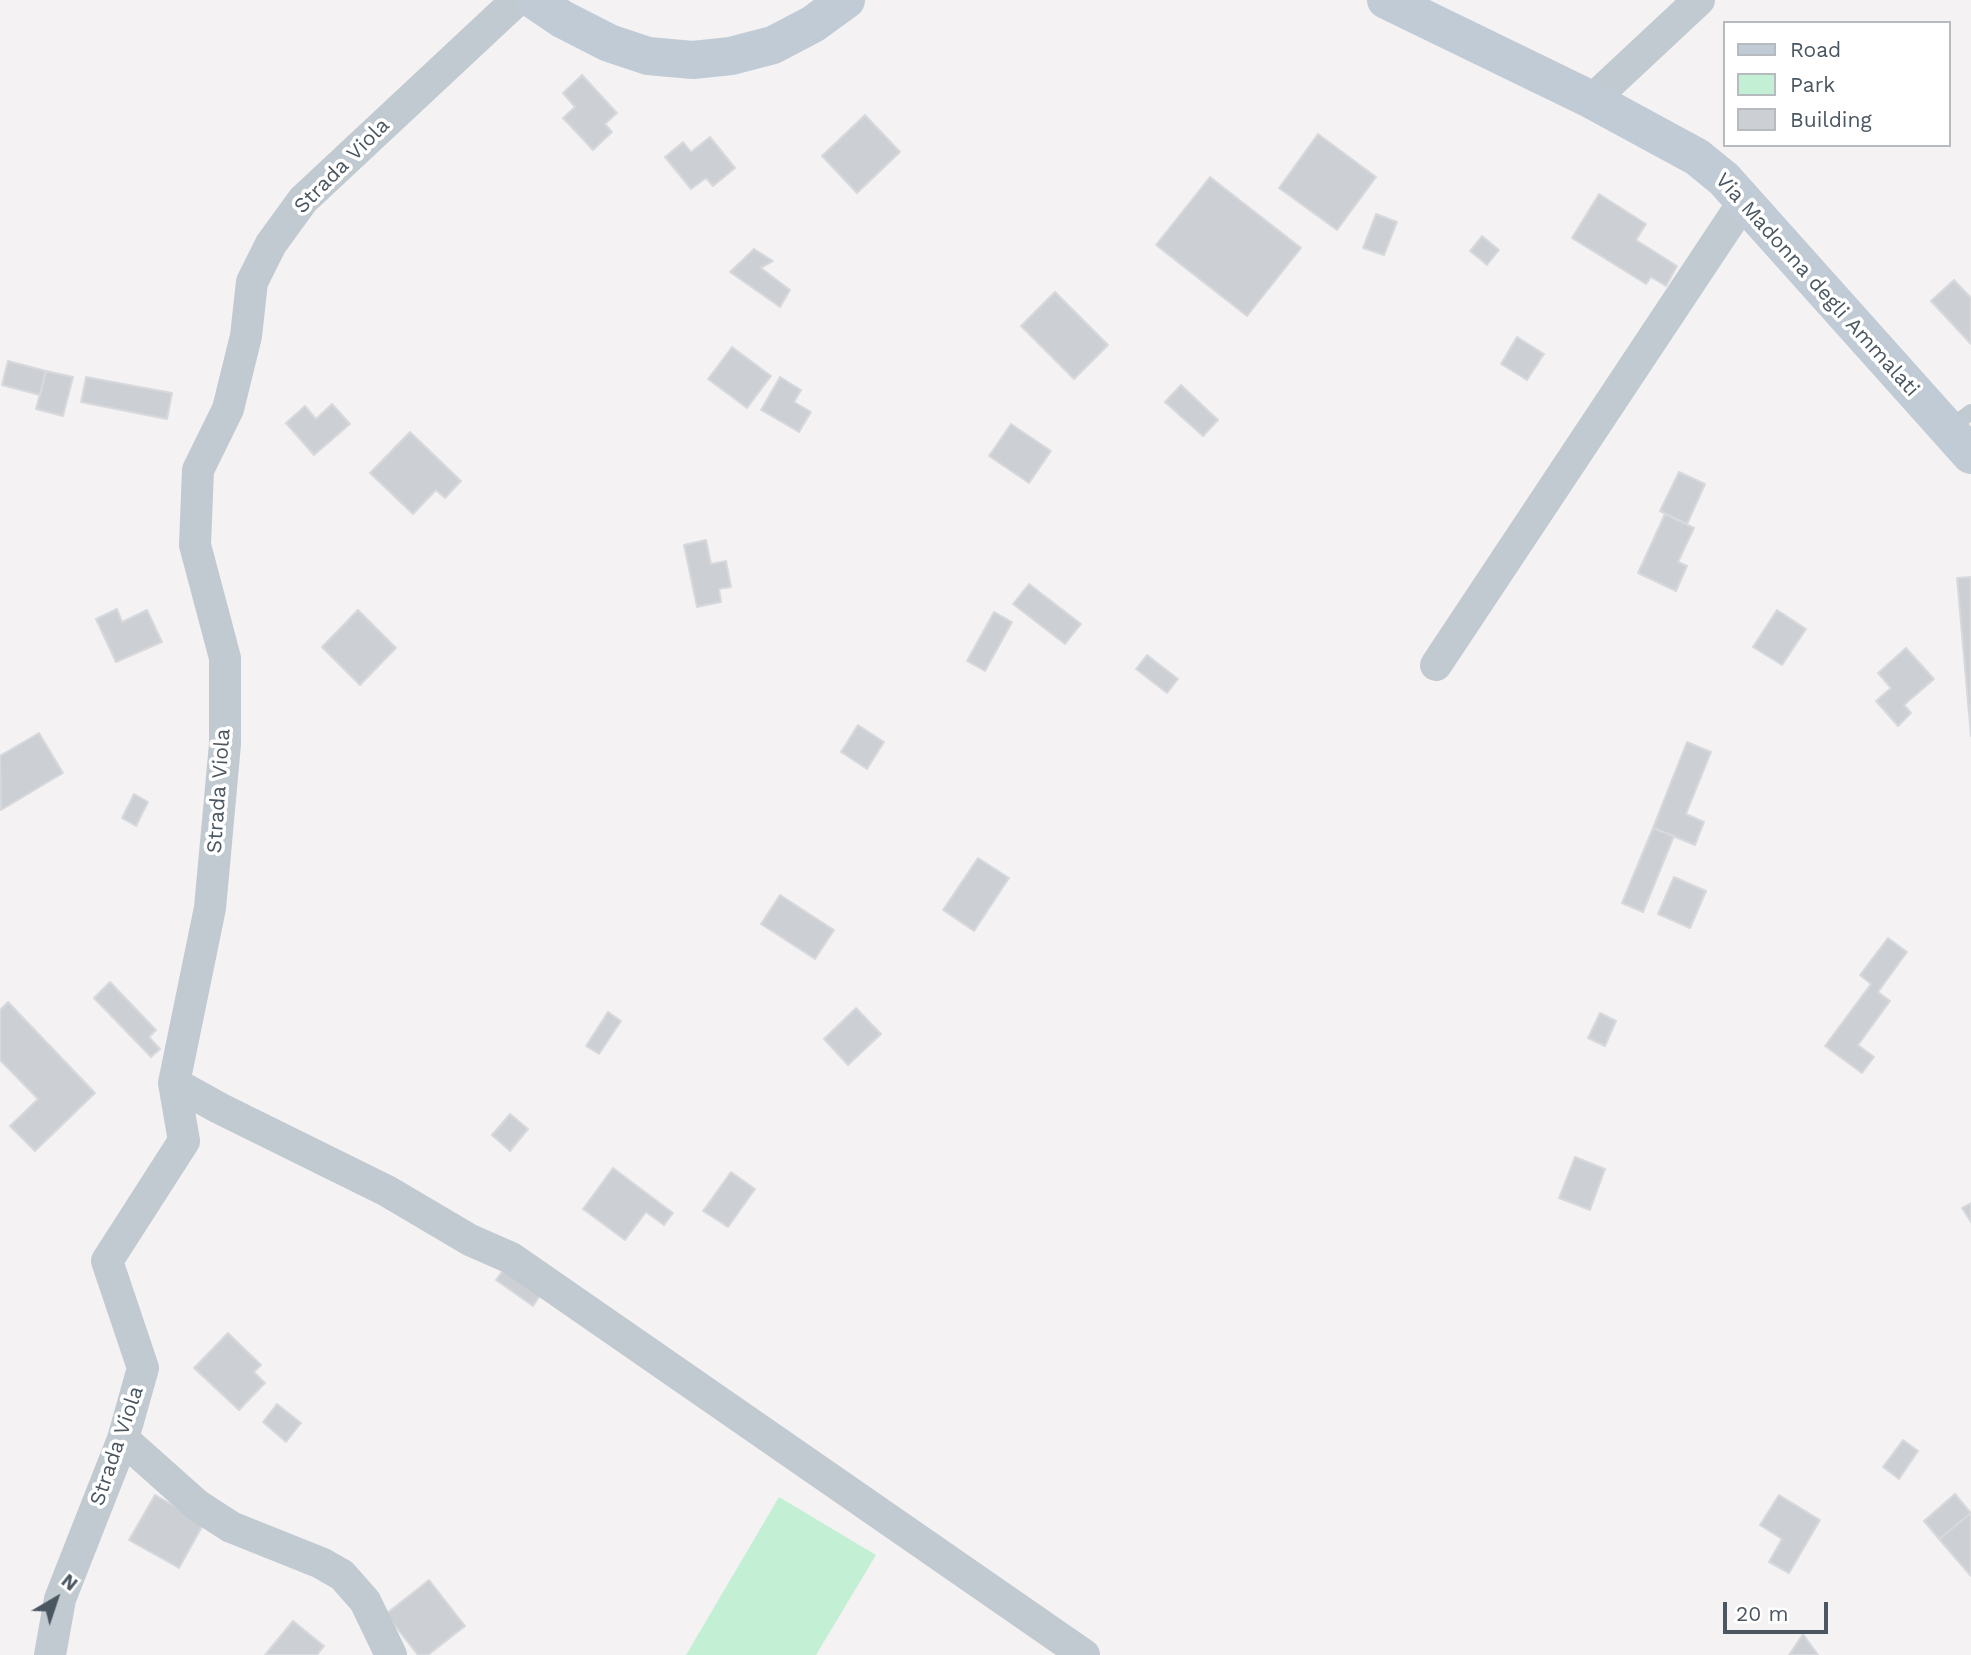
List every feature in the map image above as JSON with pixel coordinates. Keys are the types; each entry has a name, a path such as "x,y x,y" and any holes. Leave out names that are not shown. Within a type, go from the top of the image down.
{"street":[{"name":"Strada Viola","path":"50,1655 60,1599 123,1439 143,1368 107,1261 184,1140 174,1083 210,908 225,744 225,658 195,545 198,470 228,409 246,336 252,282 271,244 303,200 517,0"},
{"path":"534,0 562,19 610,43 648,56 693,60 731,56 772,45 813,24 846,0"},
{"name":"Via Madonna degli Ammalati","path":"1387,0 1592,100 1697,157 1724,179 1963,432"},
{"path":"1592,100 1699,0"},
{"path":"1436,665 1744,201"},
{"path":"174,1083 387,1191 470,1240 511,1258 1084,1655"},
{"path":"123,1439 197,1504 231,1527 321,1563 342,1575 365,1601 391,1655"}],"green space":[{"path":"779,1497 876,1555 816,1655 686,1655"}],"building":[{"path":"582,75 617,113 605,124 612,132 593,150 563,118 575,107 563,93"},
{"path":"865,115 900,152 857,193 822,156"},
{"path":"1318,134 1376,177 1337,230 1279,188"},
{"path":"710,137 735,168 713,186 706,178 691,189 665,157 683,142 691,152"},
{"path":"1210,177 1301,248 1247,316 1156,245"},
{"path":"1599,194 1646,224 1636,240 1677,266 1666,286 1651,277 1646,284 1572,238"},
{"path":"1376,214 1397,222 1384,255 1363,248"},
{"path":"1482,236 1499,250 1487,265 1470,251"},
{"path":"754,249 773,261 761,268 790,290 780,307 730,272"},
{"path":"1954,280 1971,298 1971,344 1931,301"},
{"path":"1055,292 1108,345 1074,379 1021,326"},
{"path":"1517,337 1544,354 1527,380 1501,364"},
{"path":"732,347 771,376 747,408 708,379"},
{"path":"8,361 46,371 40,395 2,385"},
{"path":"46,371 73,377 63,416 36,409"},
{"path":"86,377 172,393 167,419 81,402"},
{"path":"780,377 801,390 794,402 811,412 799,432 761,410"},
{"path":"1181,385 1218,420 1203,436 1165,402"},
{"path":"332,404 350,424 314,455 286,423 305,406 316,419"},
{"path":"1011,424 1051,451 1029,483 989,456"},
{"path":"410,432 461,481 445,498 436,490 413,514 370,473"},
{"path":"1679,472 1705,484 1687,524 1660,511"},
{"path":"1665,514 1694,528 1678,562 1687,566 1676,591 1638,573"},
{"path":"706,540 711,564 726,561 731,587 719,589 721,602 697,607 684,545"},
{"path":"1971,577 1971,736 1957,578"},
{"path":"1029,584 1081,624 1065,644 1013,604"},
{"path":"117,609 122,622 147,610 162,642 116,662 96,619"},
{"path":"358,610 396,648 360,685 322,647"},
{"path":"1777,610 1806,629 1782,665 1753,647"},
{"path":"994,612 1012,622 985,671 967,661"},
{"path":"1906,648 1934,679 1904,705 1911,713 1898,726 1876,701 1891,688 1878,673"},
{"path":"1147,655 1178,679 1167,693 1136,669"},
{"path":"858,725 884,742 867,769 841,752"},
{"path":"39,733 63,773 1,810 0,756"},
{"path":"1687,742 1711,752 1686,814 1704,822 1695,845 1653,828"},
{"path":"134,794 148,802 136,826 122,818"},
{"path":"1653,828 1674,836 1643,912 1622,903"},
{"path":"978,858 1009,878 974,931 943,910"},
{"path":"1674,877 1706,891 1690,928 1658,914"},
{"path":"780,895 834,930 815,959 761,924"},
{"path":"1888,938 1907,952 1878,992 1890,1001 1858,1045 1874,1057 1862,1073 1825,1046 1871,984 1860,975"},
{"path":"110,982 156,1030 149,1037 160,1049 151,1057 94,998"},
{"path":"8,1002 95,1093 35,1151 10,1126 38,1099 0,1060 0,1010"},
{"path":"856,1008 881,1034 848,1065 824,1039"},
{"path":"608,1012 621,1021 599,1054 586,1046"},
{"path":"1600,1013 1616,1021 1605,1046 1588,1038"},
{"path":"510,1114 528,1129 510,1151 492,1135"},
{"path":"1575,1157 1605,1169 1590,1210 1559,1198"},
{"path":"613,1168 673,1213 664,1225 646,1212 625,1240 583,1209"},
{"path":"731,1172 755,1189 728,1227 703,1211"},
{"path":"1971,1203 1971,1222 1962,1208"},
{"path":"507,1265 543,1291 533,1306 496,1280"},
{"path":"228,1333 261,1365 254,1372 265,1383 239,1410 194,1368"},
{"path":"277,1404 301,1423 286,1442 263,1422"},
{"path":"1903,1440 1918,1451 1899,1479 1883,1467"},
{"path":"1955,1494 1971,1513 1939,1539 1924,1521"},
{"path":"155,1495 204,1523 179,1568 129,1540"},
{"path":"1779,1495 1820,1520 1789,1573 1769,1562 1782,1539 1760,1525"},
{"path":"1971,1513 1971,1576 1939,1539"},
{"path":"429,1580 465,1626 428,1655 418,1655 386,1614"},
{"path":"293,1621 324,1646 317,1655 265,1655"},
{"path":"1803,1634 1818,1655 1789,1655"}]}
